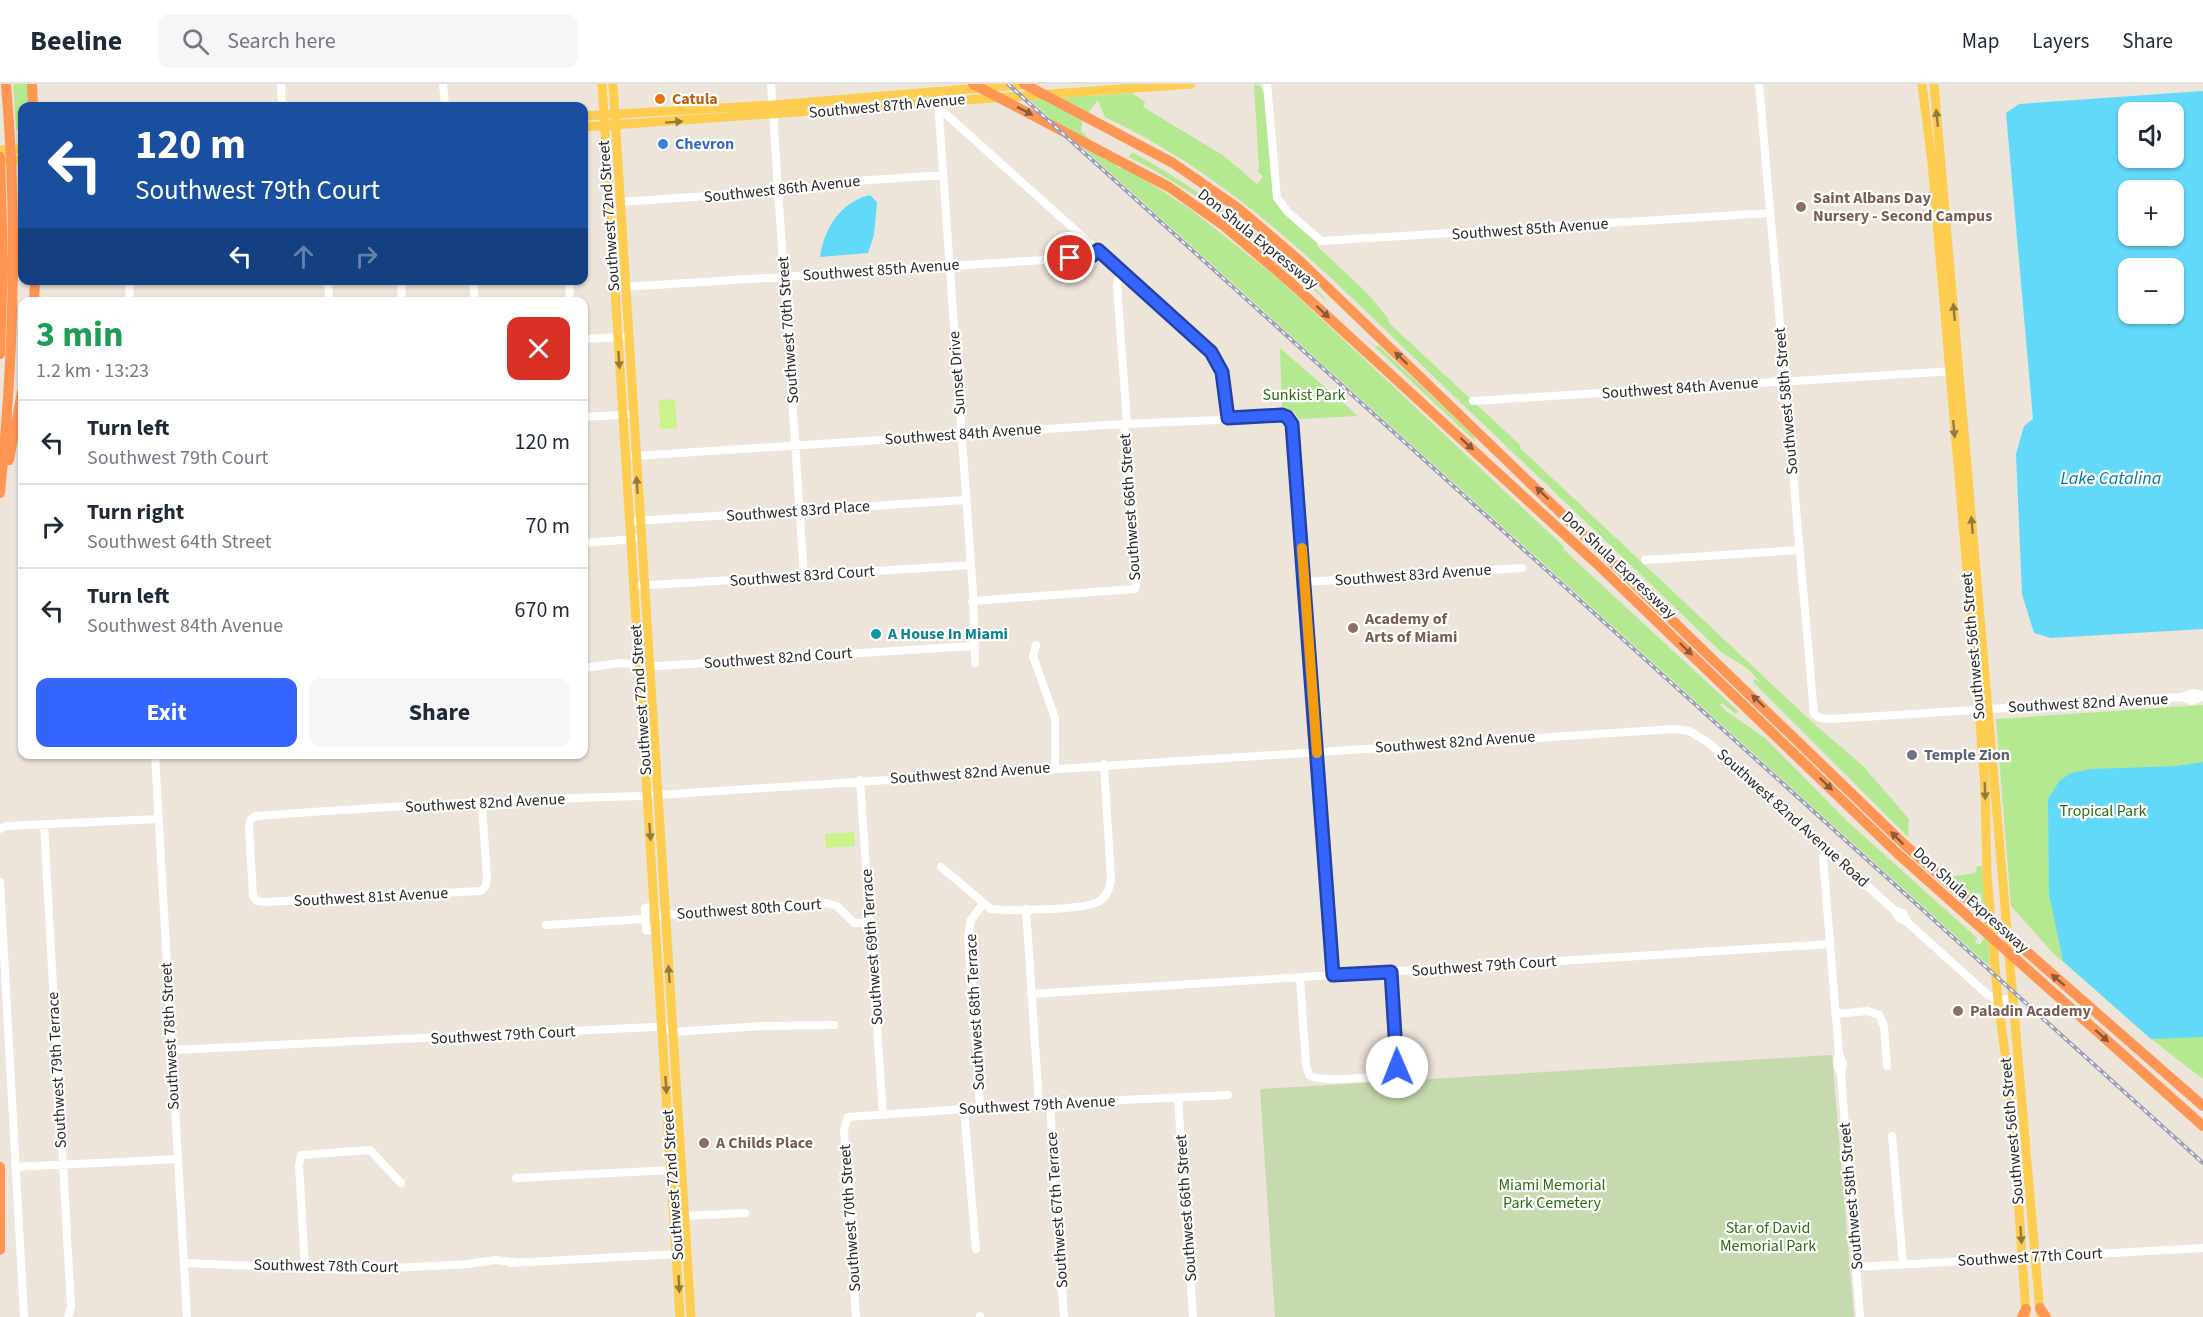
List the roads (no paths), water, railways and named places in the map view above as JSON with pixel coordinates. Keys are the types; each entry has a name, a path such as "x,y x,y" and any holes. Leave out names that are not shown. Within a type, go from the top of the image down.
{"highway":[{"path":"0,493 13,330 13,178 6,84"},
{"path":"32,84 33,102"},
{"name":"Don Shula Expressway","path":"973,84 1127,163 1169,187 1224,226 1290,282 1597,564 1897,853 2203,1126"},
{"name":"Don Shula Expressway","path":"1024,84 1136,141 1238,208 1300,261 1905,845 2203,1106"},
{"path":"0,157 3,264 0,354"},
{"path":"0,498 18,411"},
{"path":"0,1167 0,1251"}],"main road":[{"name":"Southwest 72nd Street","path":"602,84 622,414 630,456 659,912 673,1032 685,1216 680,1317"},
{"name":"Southwest 72nd Street","path":"613,84 633,414 630,456"},
{"name":"Southwest 87th Avenue","path":"773,110 850,97 1033,84"},
{"name":"Southwest 87th Avenue","path":"588,126 603,126 616,120 940,103 1102,87 1191,84"},
{"name":"Southwest 56th Street","path":"1922,84 1942,232"},
{"name":"Southwest 56th Street","path":"1934,84 1942,232 1983,709 2012,999 2034,1257 2042,1314"},
{"path":"937,91 940,103"},
{"path":"850,97 862,106"},
{"name":"Southwest 87th Avenue","path":"588,116 603,115 616,120"},
{"path":"0,150 18,149"},
{"path":"0,162 18,160"},
{"path":"612,260 618,265 620,286 625,287"},
{"name":"Southwest 56th Street","path":"1983,709 1987,875 1998,1000 2012,1106 2025,1314"},
{"name":"Southwest 72nd Street","path":"659,912 656,931 672,1170 691,1317"}],"street":[{"path":"281,84 282,102"},
{"path":"443,84 445,102"},
{"name":"Southwest 70th Street","path":"771,84 804,576"},
{"name":"Southwest 85th Avenue","path":"1268,84 1276,195 1281,204 1317,239 1329,241 1770,213"},
{"name":"Southwest 58th Street","path":"1759,84 1812,706 1817,717"},
{"path":"950,116 954,100"},
{"path":"940,103 950,116 1216,359 1224,379 1228,418"},
{"name":"Sunset Drive","path":"940,103 949,266 971,565 973,646"},
{"path":"940,125 943,118 950,116"},
{"name":"Southwest 86th Avenue","path":"621,202 831,187 867,180 943,175"},
{"name":"Southwest 85th Avenue","path":"625,287 1078,258 1092,256 1098,250"},
{"name":"Southwest 66th Street","path":"972,601 1135,590 1137,580 1117,285 1121,271"},
{"path":"588,339 628,336"},
{"name":"Southwest 84th Avenue","path":"1473,401 1954,371"},
{"path":"588,417 633,414"},
{"name":"Southwest 84th Avenue","path":"630,456 1279,415 1289,419 1293,430 1305,582"},
{"name":"Southwest 83rd Place","path":"635,521 966,500"},
{"path":"588,543 636,539"},
{"path":"1644,560 1798,550"},
{"name":"Southwest 83rd Court","path":"639,586 971,565"},
{"name":"Southwest 83rd Avenue","path":"1305,582 1522,568"},
{"path":"1305,582 1333,975"},
{"path":"1036,645 1033,656 1055,718 1055,768"},
{"path":"973,646 975,663"},
{"name":"Southwest 82nd Court","path":"588,667 614,663 644,665 973,646"},
{"name":"Southwest 82nd Avenue","path":"1817,717 1829,719 2181,697 2193,693 2203,696"},
{"name":"Southwest 82nd Avenue","path":"257,901 252,891 251,819 260,816 653,795 1668,729 1689,731"},
{"name":"Southwest 82nd Avenue Road","path":"1689,731 1714,747 1894,910 1903,914 1907,922 1986,993 1998,1000"},
{"name":"Southwest 78th Street","path":"155,759 187,1317"},
{"path":"941,867 991,909 1090,904 1101,900 1108,891 1111,870 1104,764"},
{"name":"Southwest 69th Terrace","path":"860,780 883,1114"},
{"name":"Southwest 81st Avenue","path":"257,901 474,892 484,889 487,876 482,803"},
{"path":"0,829 6,826 159,819"},
{"name":"Southwest 79th Terrace","path":"44,825 63,1165 68,1316"},
{"name":"Southwest 58th Street","path":"1828,850 1823,858 1835,1014 1839,1053 1843,1062 1841,1074 1860,1317"},
{"path":"0,882 24,1317"},
{"name":"Southwest 80th Court","path":"659,912 826,903 837,906 852,922 870,923"},
{"name":"Southwest 68th Terrace","path":"980,1107 968,933 971,920 983,904"},
{"path":"656,931 646,930 644,909 659,912"},
{"path":"1026,909 1039,1104"},
{"path":"546,925 644,919"},
{"name":"Southwest 79th Court","path":"1031,994 1830,944"},
{"path":"1300,978 1306,1065 1309,1075 1320,1079 1385,1075 1395,1071 1398,1062 1391,972"},
{"path":"1998,1000 2012,999"},
{"path":"1835,1014 1870,1011 1879,1015 1884,1026 1887,1066"},
{"path":"673,1032 762,1026 834,1025"},
{"name":"Southwest 79th Court","path":"171,1050 663,1027 673,1032"},
{"name":"Southwest 79th Avenue","path":"846,1120 860,1116 980,1107 1228,1095"},
{"name":"Southwest 66th Street","path":"1178,1099 1193,1317"},
{"name":"Southwest 67th Terrace","path":"1050,1103 1064,1317"},
{"name":"Southwest 68th Terrace","path":"964,1109 976,1249"},
{"name":"Southwest 70th Street","path":"846,1120 844,1130 856,1317"},
{"path":"1892,1136 1903,1264"},
{"path":"304,1268 298,1165 301,1155 368,1150 376,1155 401,1183"},
{"path":"15,1167 177,1159"},
{"path":"516,1178 672,1170"},
{"path":"685,1216 745,1213"},
{"name":"Southwest 77th Court","path":"1857,1267 2203,1248"},
{"name":"Southwest 78th Court","path":"184,1263 361,1269 468,1264 479,1266 513,1262 682,1254"}],"water":[{"name":"Lake Catalina","path":"2203,91 2203,629 2051,638 2034,633 2022,594 2016,454 2024,426 2033,419 2006,113 2019,104"},
{"path":"870,195 877,202 874,235 868,253 820,257 825,236 835,218 850,204"},
{"name":"Tropical Park","path":"2203,762 2203,1037 2151,1039 2063,961 2049,894 2048,799 2060,780 2071,773 2091,769 2177,766"}],"railway":[{"path":"1008,84 2203,1163"}],"place":[{"name":"Catula","path":"660,99"},
{"name":"Chevron","path":"663,144"},
{"name":"Saint Albans Day Nursery - Second Campus","path":"1801,207"},
{"name":"Academy of Arts of Miami","path":"1353,628"},
{"name":"A House In Miami","path":"876,634"},
{"name":"Temple Zion","path":"1912,755"},
{"name":"Paladin Academy","path":"1958,1011"},
{"name":"A Childs Place","path":"704,1143"}],"park label":[{"name":"Sunkist Park","path":"1304,395"},
{"name":"Miami Memorial Park Cemetery","path":"1552,1194"},
{"name":"Star of David Memorial Park","path":"1768,1237"}]}
